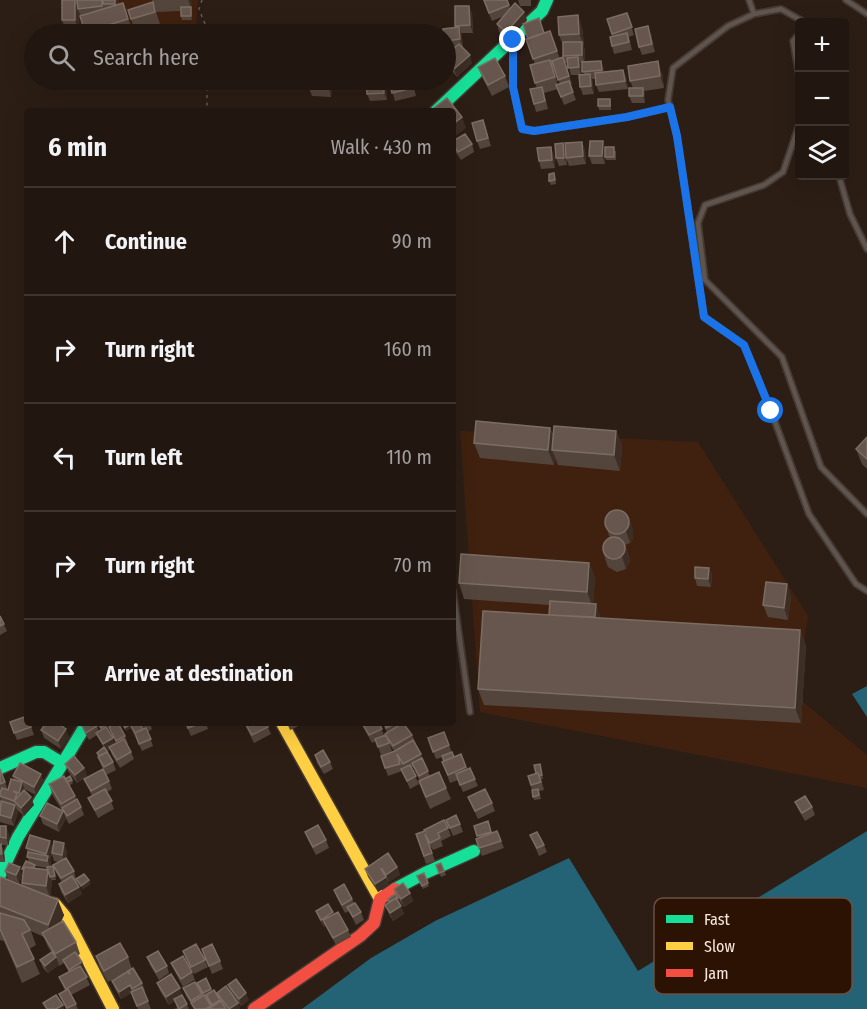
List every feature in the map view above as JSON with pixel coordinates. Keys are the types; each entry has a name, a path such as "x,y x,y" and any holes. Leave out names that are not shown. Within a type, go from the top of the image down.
{"street":[{"path":"439,108 513,40 545,6"},
{"path":"0,875 18,837 85,726"},
{"path":"284,726 380,899"},
{"path":"0,768 36,752 44,752 62,763"},
{"path":"254,1009 360,936 374,922 380,899 397,887 430,870 474,851"},
{"path":"39,900 55,904 65,916 113,1009"}],"lane":[{"path":"748,0 754,14"},
{"path":"846,0 867,14"},
{"path":"797,18 782,9 754,14 728,26 673,68 668,100 677,136 704,317 744,345 809,514 856,584 867,591"},
{"path":"513,40 513,87 522,129 534,131 627,117 670,107"},
{"path":"799,126 783,172 764,184 705,205 698,223 705,280 782,357 821,467 867,514"},
{"path":"840,180 850,214 867,249"},
{"path":"456,612 470,712"}],"path":[{"path":"202,0 199,9 205,24"},
{"path":"207,90 207,108"}],"shaded area":[{"path":"61,0 198,0 196,24 62,24"},
{"path":"460,431 698,442 808,616 797,697 867,755 867,788 480,712"}],"water":[{"path":"867,686 867,717 852,694"},
{"path":"867,831 867,1009 302,1009 371,958 435,921 569,858 638,971 654,961 654,994 852,994 852,898 757,898"}],"building":[{"path":"62,0 75,0 75,20 62,20"},
{"path":"77,0 102,0 102,6 78,9"},
{"path":"103,0 115,0 115,4 103,4"},
{"path":"484,0 507,0 509,5 489,13"},
{"path":"153,2 155,12 131,19 128,10"},
{"path":"123,3 128,19 111,24 82,24 80,16"},
{"path":"515,3 524,12 506,32 497,24"},
{"path":"455,6 469,6 470,25 456,26"},
{"path":"181,7 191,7 191,16 181,16"},
{"path":"627,13 632,27 612,34 607,19"},
{"path":"578,15 579,34 559,35 558,17"},
{"path":"539,18 544,33 528,39 523,24"},
{"path":"648,26 652,44 639,47 635,29"},
{"path":"456,27 459,27 460,39 456,40"},
{"path":"550,31 557,51 533,59 526,39"},
{"path":"627,33 629,42 612,46 610,37"},
{"path":"563,42 582,42 582,55 563,56"},
{"path":"459,44 470,55 456,67 456,47"},
{"path":"563,57 569,76 558,80 552,61"},
{"path":"578,57 579,67 568,68 567,58"},
{"path":"495,58 505,76 488,85 478,67"},
{"path":"550,60 555,77 535,83 530,65"},
{"path":"601,61 602,70 582,72 582,62"},
{"path":"658,61 660,76 630,81 628,66"},
{"path":"623,70 625,81 596,85 595,73"},
{"path":"590,74 591,86 580,87 579,75"},
{"path":"569,81 573,92 561,97 556,85"},
{"path":"542,87 545,101 534,104 530,89"},
{"path":"629,88 643,88 643,96 629,96"},
{"path":"367,90 384,90 384,93 367,94"},
{"path":"447,98 455,108 434,108"},
{"path":"598,99 610,99 610,106 598,106"},
{"path":"456,109 462,117 456,122"},
{"path":"483,120 488,138 477,141 472,123"},
{"path":"465,134 472,144 458,152 456,139"},
{"path":"590,141 603,141 602,156 589,156"},
{"path":"582,142 583,156 566,158 565,143"},
{"path":"563,143 564,158 556,158 555,144"},
{"path":"551,147 552,160 539,161 537,148"},
{"path":"605,147 614,147 614,157 605,157"},
{"path":"554,173 555,180 549,181 549,174"},
{"path":"476,421 550,428 548,450 474,443"},
{"path":"554,426 616,431 614,455 552,450"},
{"path":"867,437 867,459 856,449"},
{"path":"617,510 622,511 628,517 628,527 622,533 617,534 612,533 606,527 605,522 606,517 612,511"},
{"path":"610,537 618,537 625,544 625,552 618,559 610,559 603,552 603,544"},
{"path":"461,554 589,563 587,592 459,583"},
{"path":"695,567 709,568 708,579 695,578"},
{"path":"766,582 787,584 784,608 763,605"},
{"path":"550,601 596,604 595,617 549,615"},
{"path":"483,611 800,630 795,708 478,689"},
{"path":"24,717 24,726 31,727 14,733 10,722"},
{"path":"44,726 62,726 66,729 58,741 41,730"},
{"path":"82,726 97,726 86,733"},
{"path":"120,726 125,736 116,741 109,727"},
{"path":"131,726 141,726 143,729 135,733"},
{"path":"247,726 268,726 268,727 252,735"},
{"path":"364,726 380,726 382,729 369,735"},
{"path":"398,726 405,726 412,735 393,746 385,734"},
{"path":"106,727 113,738 103,744 96,733"},
{"path":"146,728 151,739 139,744 135,733"},
{"path":"444,732 449,745 433,752 428,738"},
{"path":"386,735 389,743 378,747 375,739"},
{"path":"124,739 131,752 117,760 109,747"},
{"path":"413,740 421,754 403,764 397,754 400,764 385,768 381,756"},
{"path":"104,747 108,753 99,756 97,753"},
{"path":"323,750 330,762 321,767 315,755"},
{"path":"107,752 113,762 104,767 98,757"},
{"path":"452,752 454,757 444,761 442,756"},
{"path":"461,754 466,767 448,775 442,762"},
{"path":"74,756 84,768 75,775 65,764"},
{"path":"422,758 428,771 419,776 412,763"},
{"path":"20,763 41,774 34,787 13,776"},
{"path":"540,764 542,775 539,776 534,765"},
{"path":"410,765 416,776 407,781 401,769"},
{"path":"470,768 475,779 460,785 456,774"},
{"path":"0,769 5,782 0,784"},
{"path":"103,769 109,781 91,791 84,779"},
{"path":"439,772 446,788 426,797 419,781"},
{"path":"538,773 541,782 531,785 528,776"},
{"path":"64,776 75,796 61,804 49,784"},
{"path":"11,779 22,782 19,793 13,791 17,794 14,801 0,796 2,788 8,790"},
{"path":"105,789 112,801 95,810 88,798"},
{"path":"485,789 492,803 475,811 468,797"},
{"path":"538,789 539,795 533,797 532,790"},
{"path":"24,790 31,797 21,808 14,801"},
{"path":"805,796 812,807 802,813 795,802"},
{"path":"77,799 81,807 67,816 62,808"},
{"path":"1,801 15,805 11,818 0,815"},
{"path":"47,803 63,811 57,824 40,816"},
{"path":"456,815 460,824 450,828 446,820"},
{"path":"444,820 448,828 438,833 440,838 430,843 425,834 432,853 424,856 416,834"},
{"path":"488,821 491,832 477,836 474,826"},
{"path":"318,825 326,840 313,847 305,832"},
{"path":"0,826 6,826 6,838 0,837"},
{"path":"497,831 501,841 479,848 476,839"},
{"path":"537,832 544,845 537,848 530,835"},
{"path":"30,835 50,841 46,854 26,848"},
{"path":"54,841 64,843 62,855 52,853"},
{"path":"28,852 48,856 47,861 27,857"},
{"path":"388,853 397,867 386,875 381,869 386,877 375,884 365,869"},
{"path":"66,858 74,871 61,878 53,865"},
{"path":"26,861 35,865 33,868 24,867 22,869"},
{"path":"9,863 20,867 16,875 5,871"},
{"path":"441,863 444,871 439,873 436,865"},
{"path":"53,866 55,876 50,877 47,867"},
{"path":"24,867 48,870 46,886 22,883"},
{"path":"424,873 428,883 422,886 417,876"},
{"path":"84,874 89,880 81,886 76,879"},
{"path":"72,876 79,887 65,895 59,884"},
{"path":"1,877 58,900 48,925 0,906"},
{"path":"403,883 410,893 401,899 394,889"},
{"path":"344,884 352,899 342,905 334,890"},
{"path":"395,894 398,898 389,902 388,899"},
{"path":"396,898 401,906 390,913 385,905"},
{"path":"355,903 361,912 353,917 347,907"},
{"path":"328,904 333,912 321,920 316,911"},
{"path":"338,912 348,930 333,938 323,920"},
{"path":"0,913 24,920 30,930 22,934 34,959 17,967 0,929"},
{"path":"63,921 76,942 55,954 42,933"},
{"path":"120,943 128,957 104,971 96,956"},
{"path":"196,944 205,960 191,967 183,951"},
{"path":"212,944 220,961 209,966 202,949"},
{"path":"158,951 167,966 156,972 147,957"},
{"path":"52,952 56,957 45,966 40,960"},
{"path":"75,952 82,962 69,970 63,960"},
{"path":"183,956 192,972 181,979 171,963"},
{"path":"80,966 87,977 66,989 59,977"},
{"path":"133,968 142,983 132,989 130,985 119,992 112,981 127,972 130,974 128,971"},
{"path":"171,974 180,988 166,997 157,983"},
{"path":"206,978 211,989 203,993 197,983"},
{"path":"236,979 246,993 239,999 228,985"},
{"path":"195,982 202,994 191,1001 183,988"},
{"path":"226,986 238,1003 229,1009 217,993"},
{"path":"142,987 148,1001 137,1006 131,992"},
{"path":"68,989 76,1004 67,1008 59,994"},
{"path":"214,990 220,1000 212,1005 206,995"},
{"path":"56,995 63,1005 56,1009 47,1009 43,1003"},
{"path":"182,995 187,1004 179,1009 174,999"},
{"path":"204,995 211,1006 205,1009 195,1009 191,1003"},
{"path":"221,1001 226,1009 208,1009"}],"traffic: fast":[{"path":"439,108 542,11 547,0"},
{"path":"0,875 18,837 85,726"},
{"path":"0,768 36,752 44,752 62,763"},
{"path":"395,889 474,851"}],"traffic: slow":[{"path":"284,726 380,899"},
{"path":"51,903 55,904 65,916 113,1009"}],"traffic: jam":[{"path":"254,1009 360,936 374,923 380,899 395,889"}],"route":[{"path":"513,40 513,87 522,129 534,131 627,117 670,107 677,136 704,317 744,345 771,411"}]}
